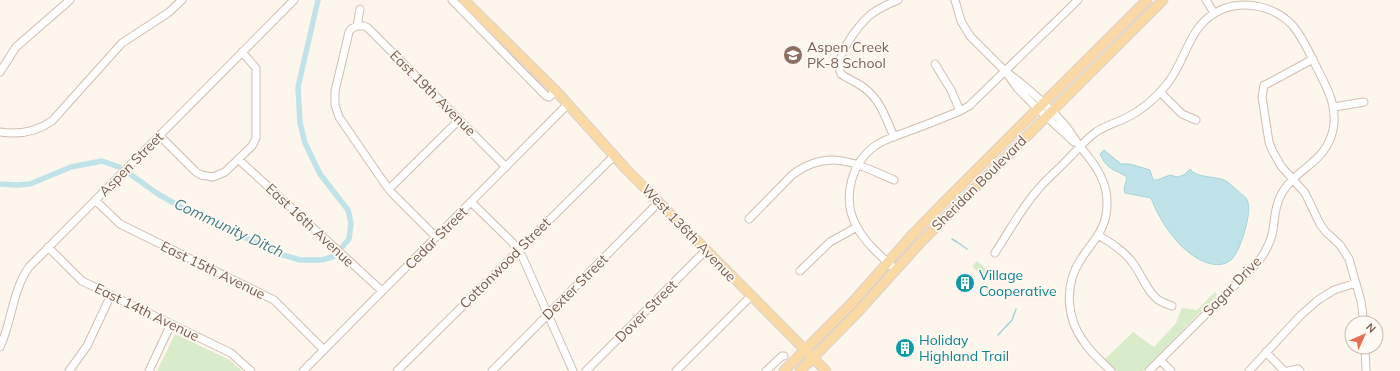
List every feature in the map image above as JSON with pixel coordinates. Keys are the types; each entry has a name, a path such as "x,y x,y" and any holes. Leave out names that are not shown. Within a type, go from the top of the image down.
{"main road":[{"name":"West 136th Avenue","path":"464,0 556,91 614,156 705,250 826,371"},
{"name":"Sheridan Boulevard","path":"784,371 851,304 887,262 944,202 1147,0"},
{"name":"Sheridan Boulevard","path":"800,371 857,313 921,242 1163,0"}],"street":[{"path":"0,72 16,47 70,0"},
{"path":"0,132 19,133 30,131 44,127 52,122 118,47 132,36 168,13 182,0"},
{"name":"Aspen Street","path":"0,347 23,276 29,267 294,0"},
{"path":"452,0 546,96 549,97 556,91"},
{"path":"894,137 880,104 869,91 841,74 839,70 839,62 849,41 863,22 881,8 898,0"},
{"path":"955,0 957,13 970,36 1005,71 1018,88 1040,106 1064,134 1080,147 1100,174 1106,191 1106,215 1098,235 1076,269 1070,285 1069,301 1073,322 1078,334 1111,371"},
{"path":"1206,0 1214,13"},
{"path":"896,270 862,235 850,209 849,192 853,175 858,165 873,148 894,137 960,111 975,101 1074,1"},
{"path":"996,253 1027,203 1080,147 1098,131 1133,114 1145,106 1160,92 1176,72 1195,31 1214,13 1231,7 1252,3 1273,11 1287,20 1300,35 1329,90 1334,107 1364,102"},
{"path":"360,9 357,26 349,32 335,91 335,105 343,124 389,190 436,238"},
{"name":"East 19th Avenue","path":"357,26 364,26 368,28 506,167"},
{"path":"160,135 196,172 201,175 213,177 220,175 238,159 254,142 256,134 256,68 242,52"},
{"path":"1313,59 1264,85 1262,98 1269,142 1281,166 1300,186 1310,200 1320,224 1349,259 1361,301 1363,315"},
{"path":"935,64 948,84 960,111"},
{"path":"1160,92 1182,114 1196,120"},
{"name":"Cedar Street","path":"303,371 568,104"},
{"name":"Sagar Drive","path":"1149,371 1259,261 1265,253 1271,238 1278,202 1286,186 1314,162 1325,148 1334,121 1334,107"},
{"path":"389,190 459,120"},
{"name":"Cottonwood Street","path":"397,371 614,156"},
{"name":"East 16th Avenue","path":"238,159 382,291"},
{"path":"748,219 792,175 808,165 817,162 844,160 894,180"},
{"name":"East 15th Avenue","path":"96,200 120,224 274,300 324,350"},
{"path":"471,202 512,242 518,250 573,371"},
{"name":"Dexter Street","path":"492,371 659,202"},
{"path":"800,271 830,242 857,227"},
{"path":"1098,235 1117,247 1129,258 1139,271 1150,292 1156,299 1172,306"},
{"name":"East 14th Avenue","path":"48,247 82,281 231,353 250,371"},
{"name":"Dover Street","path":"586,371 705,250"},
{"path":"1249,371 1300,316 1318,300 1334,290 1356,283"},
{"path":"68,371 87,346 111,295"},
{"path":"676,371 751,296"},
{"path":"149,371 171,324"},
{"path":"1266,352 1284,371"},
{"path":"1365,355 1366,371"},
{"path":"766,371 782,356 784,356"},
{"path":"1160,360 1171,371"},
{"path":"1288,371 1300,371"}],"green space":[{"path":"977,261 990,273 984,279 972,266"},
{"path":"1215,292 1217,295 1143,371 1116,371 1105,359 1133,332 1154,347 1176,323 1182,308 1197,310"},
{"path":"175,334 230,360 242,371 157,371"}],"water":[{"path":"1104,150 1121,164 1130,164 1150,170 1153,180 1170,175 1177,177 1184,175 1190,169 1196,174 1220,179 1230,184 1246,198 1249,208 1240,246 1233,258 1224,264 1217,265 1201,260 1186,251 1165,225 1151,198 1125,193 1124,189 1127,177 1106,164 1100,154"}],"waterway":[{"name":"Community Ditch","path":"318,0 298,87 300,123 305,143 320,174 348,210 351,223 349,239 343,246"},
{"name":"Community Ditch","path":"0,184 30,184 71,167 102,161 119,167"},
{"name":"Community Ditch","path":"130,174 158,194 188,211 280,254 300,260 322,260 335,256"},
{"path":"952,239 967,249"},
{"path":"998,335 1012,320 1016,309"}],"place":[{"name":"Aspen Creek PK-8 School","path":"793,55"},
{"name":"Village Cooperative","path":"965,283"},
{"name":"Holiday Highland Trail","path":"905,348"}]}
